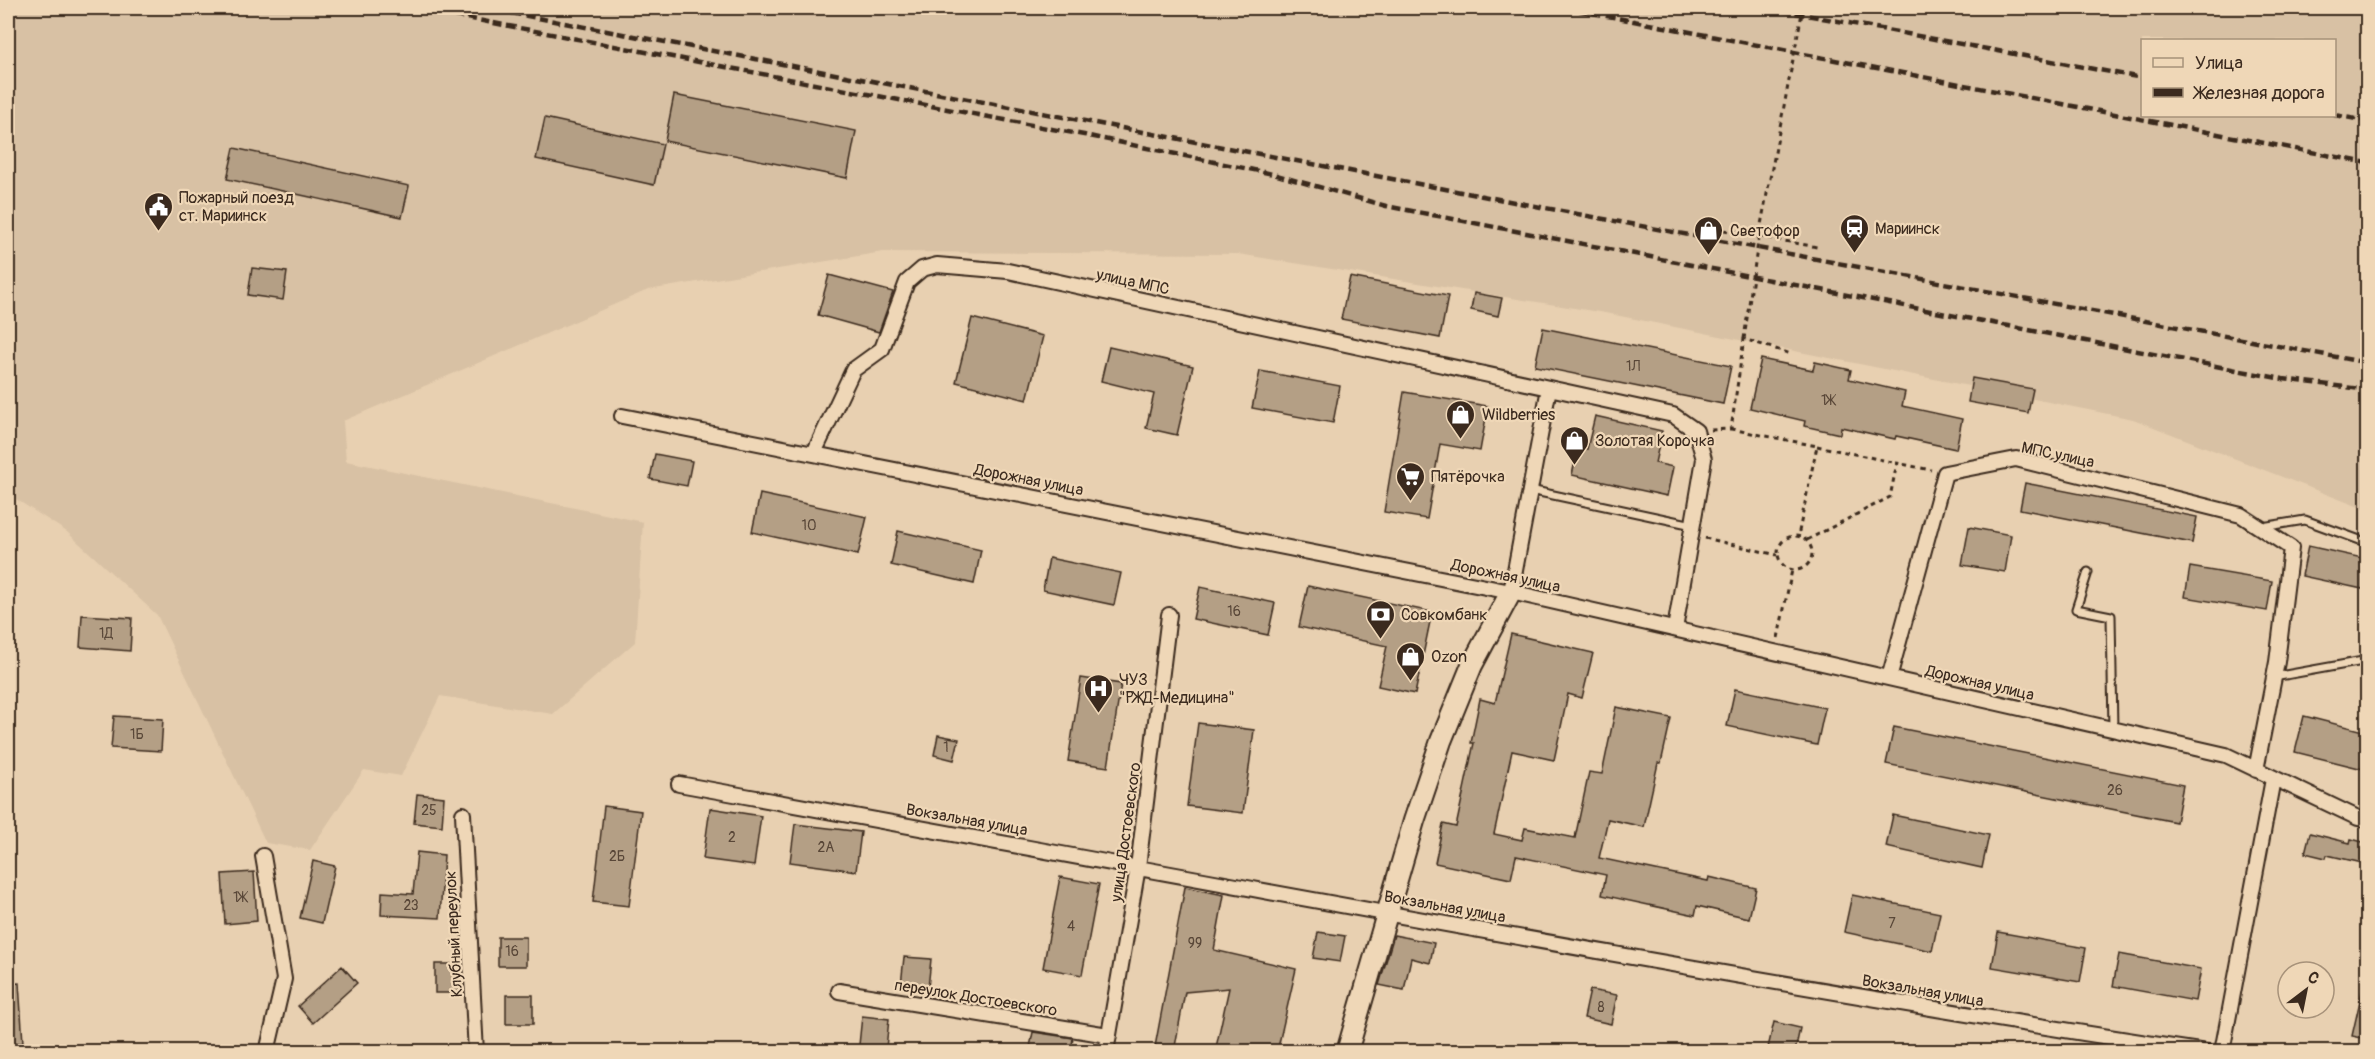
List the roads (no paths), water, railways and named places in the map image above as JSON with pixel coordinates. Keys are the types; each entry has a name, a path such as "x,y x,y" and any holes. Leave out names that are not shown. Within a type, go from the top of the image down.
{"main road":[{"path":"1347,1052 1387,913 1441,741 1472,665 1510,592"}],"street":[{"name":"улица МПС","path":"814,453 853,370 882,349 907,282 922,269 936,265 1008,271 1673,415 1696,431 1704,459 1692,530"},
{"path":"1510,592 1550,388"},
{"name":"Дорожная улица","path":"622,416 1510,592 2226,755 2358,818 2367,820"},
{"name":"МПС улица","path":"1889,678 1946,473 2016,459 2241,515 2291,548 2274,677"},
{"path":"1675,629 1692,530"},
{"name":"улица Достоевского","path":"1106,1052 1138,867 1169,615"},
{"path":"2256,770 2274,677"},
{"path":"2222,1052 2273,778"},
{"name":"Вокзальная улица","path":"679,784 1387,913 1975,1016 2206,1052"},
{"name":"Клубный переулок","path":"463,814 476,1052"},
{"path":"263,856 284,979 267,1052"},
{"name":"переулок Достоевского","path":"839,991 1108,1035"}],"lane":[{"path":"1530,490 1692,530"},
{"path":"2259,527 2305,520 2367,543"},
{"path":"2088,572 2076,609 2111,616 2113,729"},
{"path":"2274,677 2364,660"}],"railway":[{"path":"414,8 1084,135 1273,174 1386,206 2283,379 2368,390"},
{"path":"485,8 2368,363"},
{"path":"1566,8 2368,163"},
{"path":"1769,8 2141,78"},
{"path":"2336,115 2368,121"}],"place":[{"name":"Пожарный поезд ст. Мариинск","path":"158,232"},
{"name":"Мариинск","path":"1854,254"},
{"name":"Светофор","path":"1709,256"},
{"name":"Wildberries","path":"1461,440"},
{"name":"Золотая Корочка","path":"1574,466"},
{"name":"Пятёрочка","path":"1410,502"},
{"name":"Совкомбанк","path":"1380,640"},
{"name":"Ozon","path":"1410,682"},
{"name":"ЧУЗ \"РЖД-Медицина\"","path":"1098,714"}]}
